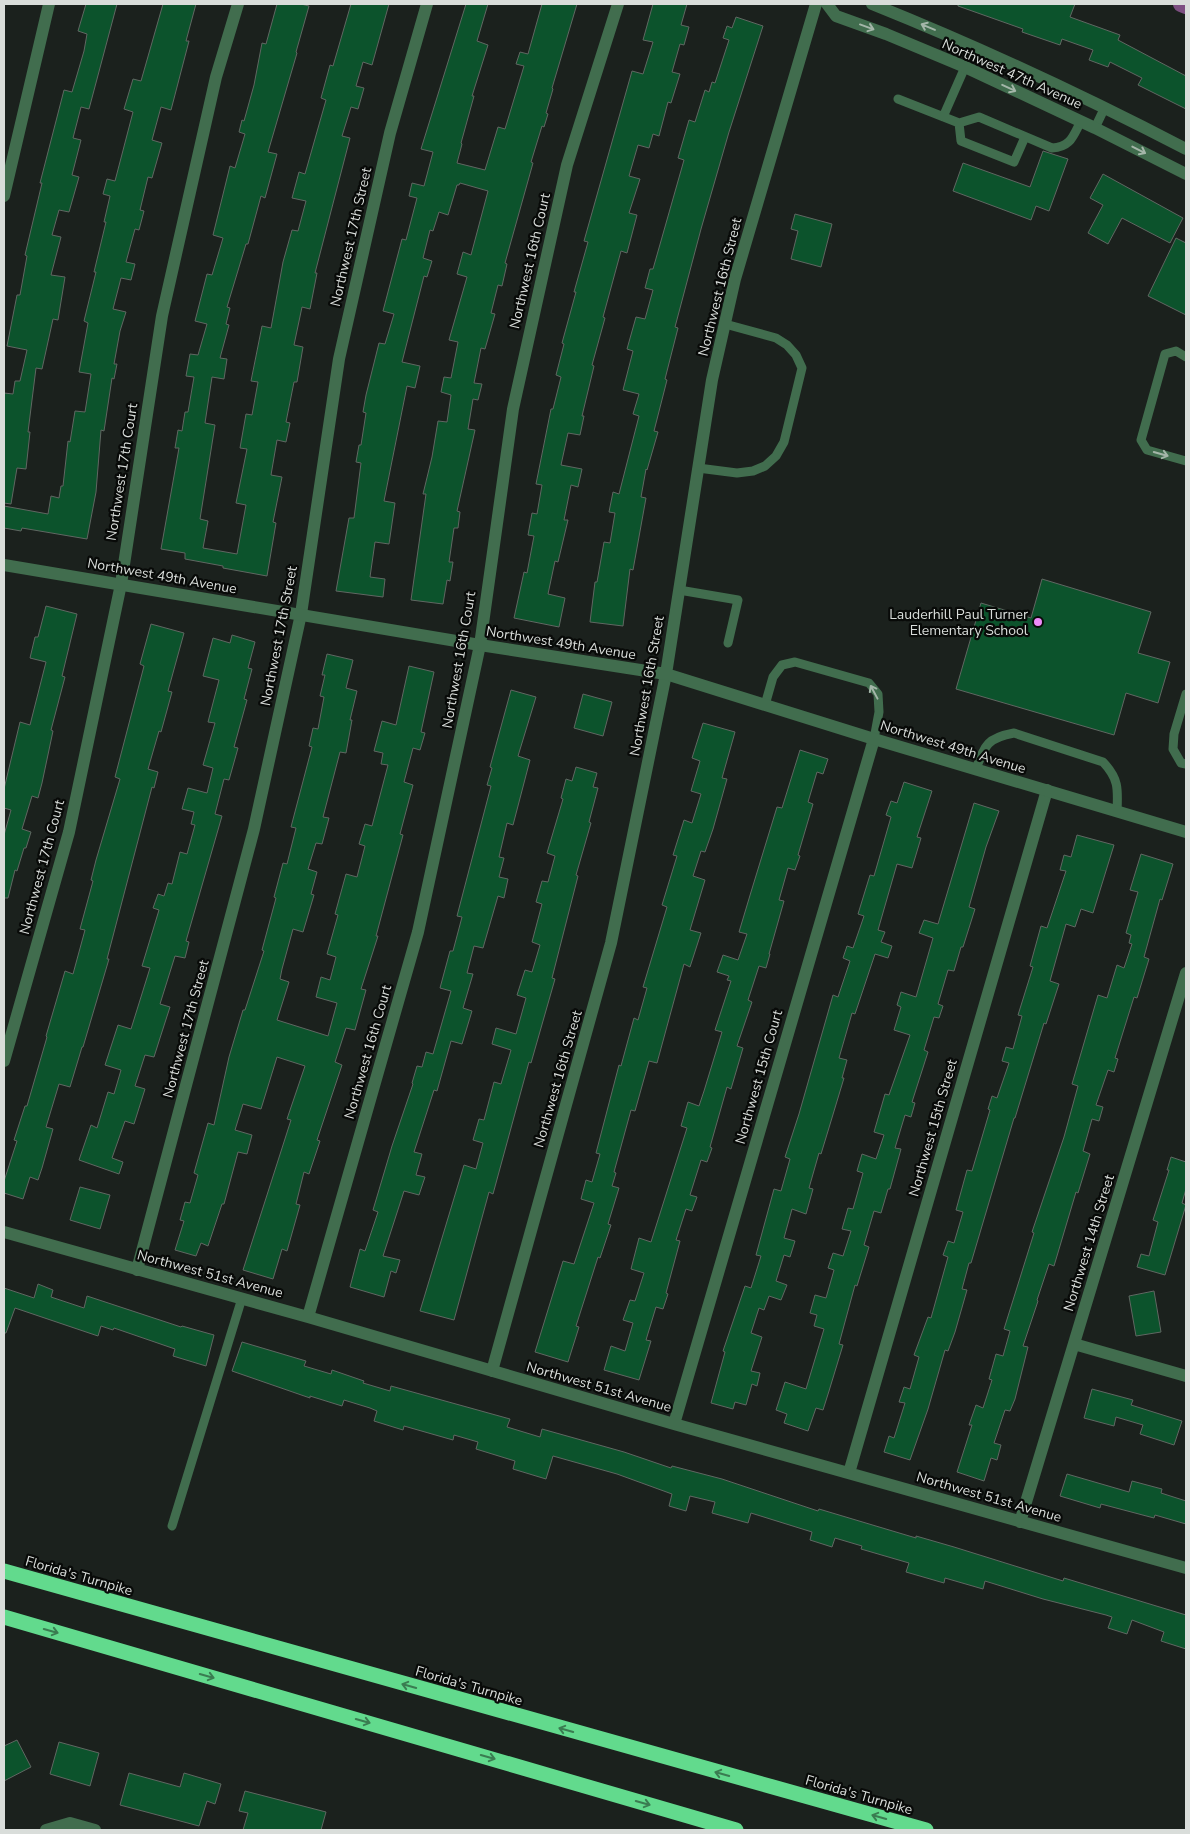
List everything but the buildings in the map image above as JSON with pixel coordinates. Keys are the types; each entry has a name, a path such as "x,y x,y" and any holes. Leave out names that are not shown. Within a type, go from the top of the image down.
{"highway":[{"name":"Florida's Turnpike","path":"4,1572 926,1830"},
{"path":"4,1617 736,1830"}],"street":[{"path":"4,196 49,4"},
{"name":"Northwest 17th Court","path":"4,1061 69,832 121,584 162,316 216,77 238,4"},
{"name":"Northwest 17th Street","path":"137,1270 254,829 301,614 339,359 390,133 427,4"},
{"name":"Northwest 16th Court","path":"308,1317 418,932 480,645 512,409 567,166 618,4"},
{"name":"Northwest 16th Street","path":"492,1371 611,943 666,674 712,380 735,279 816,4"},
{"name":"Northwest 47th Avenue","path":"827,4 836,16 886,34 965,67 1081,121 1186,174"},
{"name":"Northwest 47th Avenue","path":"872,4 973,47 1105,107 1186,149"},
{"path":"965,67 973,47"},
{"name":"Northwest 49th Avenue","path":"4,565 480,645 666,674 874,739 1186,832"},
{"name":"Northwest 15th Court","path":"674,1424 874,739"},
{"name":"Northwest 15th Street","path":"849,1473 1047,790"},
{"name":"Northwest 14th Street","path":"1020,1522 1186,973"},
{"name":"Northwest 51st Avenue","path":"4,1232 242,1298 674,1424 1186,1568"},
{"path":"1074,1344 1186,1376"},
{"path":"46,1830 70,1823 95,1830"}],"lane":[{"path":"943,116 965,67"},
{"path":"898,99 960,123 979,117 1052,148 1061,148 1069,144 1081,121"},
{"path":"1095,128 1105,107"},
{"path":"960,123 961,141 1014,162 1025,137"},
{"path":"698,468 737,473 753,471 765,466 776,456 784,442 802,368 796,355 787,345 776,338 725,324"},
{"path":"1186,357 1176,352 1165,354 1140,440 1147,450 1186,459"},
{"path":"679,590 738,600 728,643"},
{"path":"765,705 773,677 782,665 795,662 869,682 878,694 879,712 874,739"},
{"path":"1186,694 1174,734 1173,749 1181,762 1186,764"},
{"path":"976,769 985,746 999,736 1014,733 1103,762 1114,773 1118,788 1117,811"},
{"path":"172,1526 242,1298"}],"waterway":[{"path":"1181,4 1186,6"}],"place":[{"name":"Lauderhill Paul Turner Elementary School","path":"1038,622"}]}
